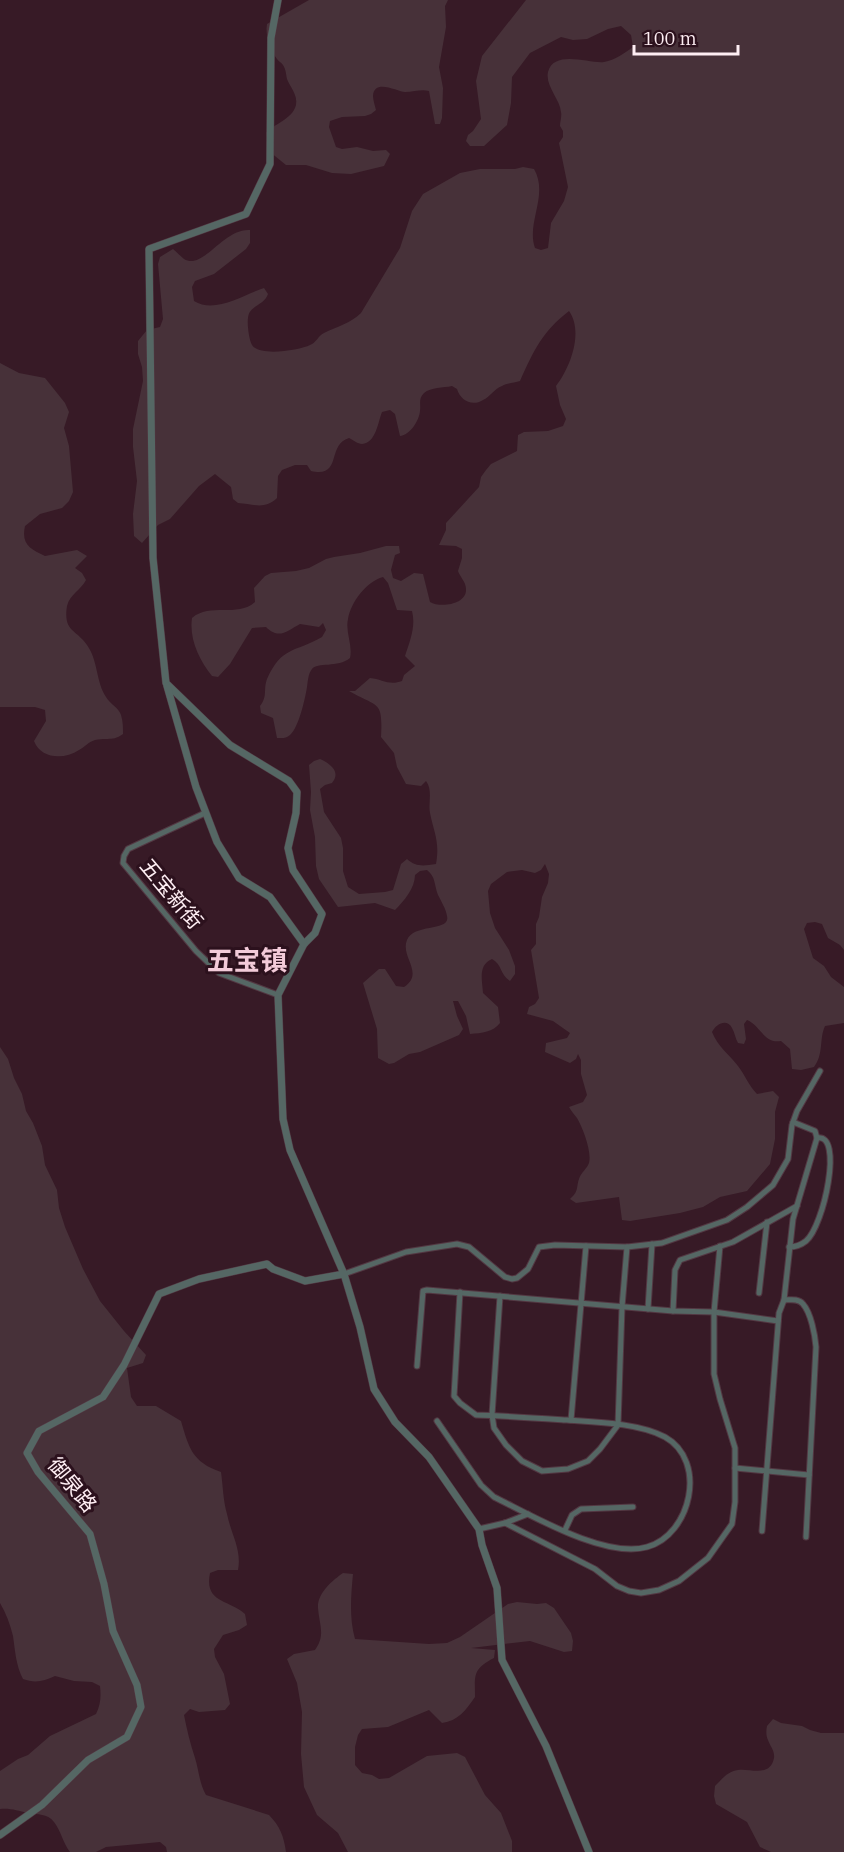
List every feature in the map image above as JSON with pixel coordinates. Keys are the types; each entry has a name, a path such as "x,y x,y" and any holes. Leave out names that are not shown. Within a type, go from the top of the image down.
{"street":[{"path":"278,0 272,38 270,164 246,214 149,249 153,558 166,683 205,813 217,842 239,878 270,897 304,944"},
{"path":"166,683 230,745 289,780 297,792 296,813 288,848 293,870 322,914 315,933 304,944 278,995 283,1119 291,1150 344,1274 360,1327 374,1389 395,1422 429,1457 480,1530 482,1545 497,1588 502,1660 546,1746 589,1852"},
{"name":"五宝新街","path":"205,813 128,849 123,863 196,951 219,973 278,995"},
{"path":"344,1274 406,1252 457,1244 469,1247 505,1277 513,1279 518,1278 528,1269 539,1247 627,1247 662,1243 727,1220 773,1185 788,1159 793,1122 797,1111 820,1071"},
{"path":"762,1531 779,1313 784,1300 793,1219 817,1138 815,1131 793,1122"},
{"path":"817,1138 827,1137 835,1141"},
{"path":"789,1247 807,1241 832,1199"},
{"path":"673,1311 675,1270 680,1260 733,1242 797,1206"},
{"path":"759,1293 767,1222"},
{"path":"648,1309 652,1244"},
{"path":"571,1420 586,1246"},
{"path":"505,1523 595,1569 617,1586 640,1593 659,1590 679,1581 708,1558 732,1524 735,1502 735,1448 714,1374 714,1312 720,1246"},
{"path":"500,1296 492,1415 494,1428 522,1461 542,1471 568,1469 588,1461 618,1425 622,1307 627,1247"},
{"name":"御泉路","path":"0,1835 42,1805 88,1760 127,1737 141,1707 137,1685 113,1631 104,1584 90,1534 38,1472 27,1453 39,1431 103,1397 124,1365 159,1294 199,1279 267,1264 273,1269 304,1281 344,1274"},
{"path":"417,1366 423,1291 427,1290 673,1311 714,1312 778,1321"},
{"path":"437,1421 481,1485 494,1497 595,1544 628,1548 647,1547 671,1532 687,1501 691,1478 683,1456 665,1437 618,1425 476,1415 460,1403 454,1395 460,1293"},
{"path":"784,1300 796,1300 803,1303 814,1330 816,1347 806,1537"},
{"path":"735,1468 809,1475"},
{"path":"564,1530 572,1515 581,1509 633,1507"},
{"path":"480,1530 528,1514"}],"shaded area":[{"path":"309,0 448,0 445,6 446,27 439,67 443,88 440,124 435,124 429,91 405,92 387,87 377,88 374,91 376,110 371,114 342,117 330,121 329,127 336,147 386,150 390,154 384,166 351,174 332,173 306,165 286,165 270,152 266,133 291,114 296,101 284,67 270,47 267,38 267,24"},
{"path":"526,0 844,0 844,950 828,938 822,924 807,923 804,929 813,958 844,987 844,1023 825,1026 817,1062 814,1067 801,1070 792,1069 790,1049 781,1041 770,1040 747,1020 744,1024 746,1039 744,1044 738,1043 732,1028 727,1023 716,1027 712,1032 714,1037 738,1066 754,1091 757,1094 773,1091 779,1097 775,1112 775,1139 770,1164 747,1191 720,1197 703,1207 680,1213 630,1221 622,1220 619,1197 576,1203 570,1199 576,1192 580,1177 590,1158 582,1128 569,1107 583,1102 587,1095 581,1074 581,1060 578,1054 576,1059 570,1063 545,1052 546,1043 567,1038 570,1033 553,1021 527,1014 529,1007 539,998 531,950 536,944 536,924 542,897 548,883 549,874 545,864 535,873 522,870 507,872 491,884 488,891 490,913 495,928 509,950 515,966 515,974 510,981 492,959 483,969 483,993 498,1007 500,1023 491,1030 470,1034 466,1016 458,1001 453,1001 463,1029 459,1035 420,1052 409,1054 394,1063 389,1064 378,1058 377,1029 363,983 379,969 385,969 396,986 404,987 410,982 412,976 406,946 407,940 417,931 443,924 447,921 447,916 433,878 427,870 415,875 411,889 395,910 375,903 338,907 319,879 316,866 315,837 310,810 309,765 320,759 328,763 335,772 335,779 332,783 320,789 324,812 341,838 343,871 348,887 359,894 393,890 401,864 407,859 420,865 436,864 437,843 430,813 430,792 426,781 421,786 406,784 397,767 394,753 381,737 381,716 377,706 349,691 355,691 370,678 389,683 402,681 404,675 415,666 405,656 413,628 412,611 397,610 388,583 383,577 365,588 356,600 348,619 350,658 340,663 312,669 299,719 293,731 284,738 277,738 273,718 261,713 260,706 264,699 267,679 284,655 322,637 326,630 323,623 319,627 300,624 279,634 266,627 252,628 230,664 218,677 212,676 199,656 191,626 192,618 199,613 248,607 255,602 254,588 271,573 309,568 326,559 386,546 399,546 400,553 395,555 391,570 393,578 401,581 414,573 423,574 430,602 434,604 452,604 462,599 466,586 458,571 462,549 456,546 439,545 446,530 446,523 479,487 481,477 491,464 517,451 518,435 524,432 548,431 563,426 566,419 556,386 566,370 575,339 575,329 569,311 552,326 540,342 520,381 504,385 485,399 475,403 464,399 452,386 427,391 421,397 416,423 407,433 400,436 395,414 390,410 382,412 376,431 370,440 362,444 349,438 342,442 327,470 311,471 307,465 295,465 282,470 278,476 277,498 268,504 238,503 233,499 231,487 215,474 199,486 170,519 158,525 142,543 134,536 133,514 137,481 133,429 143,381 138,341 147,330 160,327 163,319 158,264 160,257 173,249 184,259 191,261 199,259 231,235 250,230 250,243 246,249 214,274 195,281 192,287 194,301 202,304 220,304 264,288 268,294 251,310 248,328 252,345 256,349 271,352 298,349 310,345 322,334 361,313 400,248 412,211 423,194 460,173 480,169 523,167 534,169 538,179 539,199 533,238 535,248 541,250 548,248 551,223 564,201 568,187 559,143 563,137 560,126 561,112 549,82 548,72 557,61 573,59 604,62 616,58 633,47 631,35 621,26 608,29 587,39 573,40 561,37 530,53 512,77 507,125 484,146 470,146 466,141 468,135 481,119 476,81 482,56"},
{"path":"0,363 19,373 45,378 65,403 69,412 64,428 69,446 73,492 69,501 62,508 40,514 25,526 24,537 31,548 45,556 77,550 87,556 75,568 86,580 68,602 67,621 71,629 91,651 100,685 120,713 122,720 123,734 112,739 93,741 67,755 47,754 37,747 34,741 46,721 45,710 35,707 0,707"},
{"path":"0,1047 8,1059 26,1111 42,1146 45,1165 57,1190 59,1208 65,1227 83,1269 100,1301 146,1355 143,1363 127,1368 131,1397 137,1406 156,1406 181,1421 193,1453 204,1464 221,1472 226,1509 239,1563 238,1570 218,1570 210,1573 209,1583 214,1595 245,1614 247,1625 223,1635 214,1649 215,1657 224,1674 230,1704 225,1710 199,1712 190,1709 184,1715 200,1781 206,1795 269,1815 281,1832 286,1852 167,1852 166,1847 160,1842 106,1847 96,1852 70,1852 56,1826 48,1817 11,1809 0,1809 0,1771 28,1755 50,1736 96,1714 100,1703 100,1686 92,1682 74,1681 55,1676 39,1681 23,1679 17,1663 11,1627 0,1603"},
{"path":"343,1573 353,1574 351,1615 355,1639 447,1643 460,1637 508,1604 517,1602 546,1603 554,1608 571,1633 572,1651 564,1652 530,1641 471,1648 495,1650 494,1658 478,1670 475,1678 475,1697 457,1717 442,1723 429,1710 388,1727 362,1729 358,1735 355,1765 362,1773 379,1779 389,1778 427,1756 457,1753 465,1757 485,1795 501,1813 512,1841 512,1852 348,1852 338,1833 317,1815 304,1787 301,1754 302,1712 297,1683 287,1659 294,1654 315,1650 321,1634 318,1602 330,1583"},
{"path":"773,1719 821,1733 844,1733 844,1852 771,1852 760,1847 747,1822 716,1804 715,1786 728,1774 738,1770 764,1770 772,1764 774,1753 766,1732 767,1726"}],"district":[{"name":"五宝镇","path":"247,961"}]}
